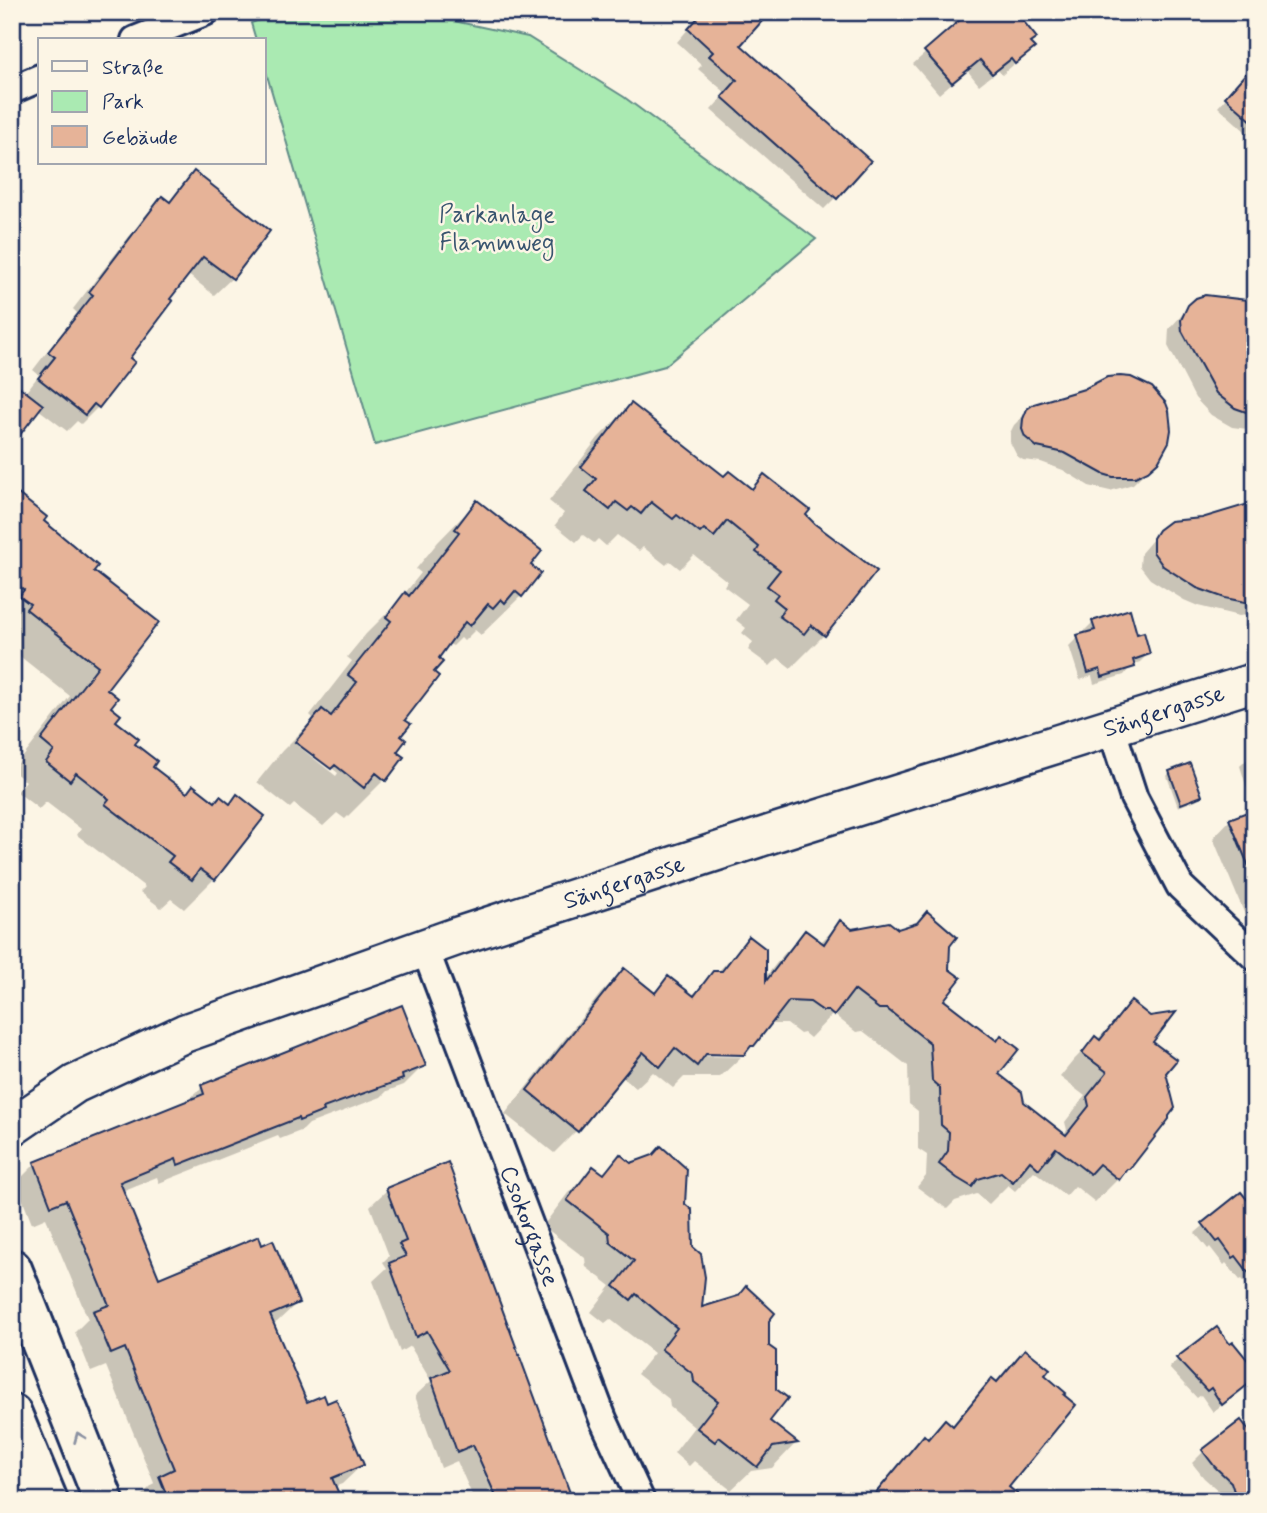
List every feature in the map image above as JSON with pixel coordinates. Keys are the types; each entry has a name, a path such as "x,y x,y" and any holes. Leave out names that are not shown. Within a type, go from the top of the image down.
{"main road":[{"name":"Sängergasse","path":"12,1127 75,1084 185,1033 458,936 770,834 1255,682"},
{"path":"12,1269 104,1501"},
{"path":"12,1415 48,1501"}],"street":[{"path":"140,38 205,12"},
{"path":"12,90 38,79"},
{"path":"1111,727 1133,798 1180,886 1255,957"},
{"name":"Csokorgasse","path":"425,949 603,1419 641,1501"}],"green space":[{"name":"Parkanlage Flammweg","path":"281,12 431,12 440,18 528,37 624,97 816,239 665,366 375,445 266,72 266,38 255,38 251,23"}],"building":[{"path":"703,12 770,12 741,45 871,161 837,199 722,97 737,80 709,56 713,52 688,29"},
{"path":"969,12 1016,12 1037,38 1030,43 1035,48 1015,64 1011,59 992,74 980,60 952,83 924,51"},
{"path":"1255,63 1255,124 1225,97"},
{"path":"194,171 270,231 233,279 203,257 170,299 173,301 130,358 135,362 99,408 94,404 85,415 38,378 55,357 48,352 93,295 89,292 162,196 170,202"},
{"path":"1205,295 1255,301 1255,415 1235,408 1216,393 1182,331 1181,320 1188,305"},
{"path":"1107,377 1131,377 1152,387 1166,403 1169,411 1169,442 1158,462 1148,471 1135,477 1113,477 1065,453 1037,447 1025,437 1023,419 1027,409 1034,404 1084,389"},
{"path":"12,381 43,405 12,445"},
{"path":"631,403 724,476 729,471 752,489 764,474 810,510 806,515 815,524 877,571 825,636 811,625 804,634 779,616 785,608 774,599 778,594 767,586 780,570 756,552 759,547 727,521 714,537 704,529 700,533 677,515 673,519 651,502 641,514 632,507 628,511 616,502 610,510 586,491 596,479 581,467"},
{"path":"12,489 47,517 44,521 98,566 94,571 159,622 107,689 118,698 111,707 121,715 116,721 139,739 135,744 157,761 153,767 187,793 193,785 215,802 220,796 230,804 237,794 265,816 215,880 200,869 192,880 168,862 173,856 105,804 109,799 76,773 70,781 46,762 54,751 41,740 98,666 26,609 30,604 19,596 24,590 12,580"},
{"path":"477,500 542,551 531,565 541,573 522,597 515,591 505,603 501,599 493,608 488,604 470,626 465,622 439,658 443,662 434,672 439,676 405,720 411,724 401,736 406,740 397,752 404,757 386,781 376,773 364,788 335,765 331,769 295,742 322,709 331,716 357,682 348,675 391,621 386,617 405,592 409,596 459,532 455,529"},
{"path":"1255,502 1255,604 1225,598 1197,588 1163,566 1153,552 1153,538 1158,530 1170,521 1202,518"},
{"path":"1130,609 1137,634 1144,632 1150,654 1133,660 1135,667 1102,677 1100,669 1088,673 1077,635 1095,630 1092,621"},
{"path":"1190,763 1202,796 1181,804 1169,771"},
{"path":"1255,809 1255,879 1254,879 1229,819"},
{"path":"927,911 957,937 950,946 949,969 961,978 944,1000 997,1041 1001,1035 1019,1049 999,1074 1022,1092 1024,1102 1066,1135 1089,1106 1087,1097 1107,1072 1082,1053 1095,1036 1100,1040 1131,1001 1150,1016 1176,1012 1153,1042 1177,1060 1166,1073 1175,1108 1119,1180 1099,1164 1090,1174 1056,1148 1039,1169 1030,1161 1013,1182 1001,1172 978,1179 972,1187 957,1178 939,1164 948,1151 949,1132 941,1125 940,1088 932,1081 930,1043 887,1009 879,1009 854,990 834,1016 810,1002 789,1001 744,1055 706,1054 697,1066 675,1048 660,1067 643,1052 578,1132 527,1090 624,968 655,993 668,976 694,996 713,971 722,971 749,936 766,949 766,981 805,930 824,944 840,920 852,929 889,922 898,929 917,923"},
{"path":"402,1005 426,1066 402,1075 403,1079 323,1108 324,1111 299,1121 298,1118 178,1165 176,1159 120,1182 159,1278 259,1236 262,1245 273,1240 299,1303 270,1315 307,1402 324,1395 327,1403 336,1399 364,1465 332,1478 342,1501 169,1501 159,1476 174,1469 125,1348 111,1354 93,1311 109,1305 66,1200 51,1206 34,1162 204,1094 201,1085"},
{"path":"661,1146 687,1169 685,1204 692,1210 693,1247 701,1254 705,1277 702,1307 738,1296 746,1286 775,1313 769,1321 769,1346 776,1351 776,1389 788,1398 770,1421 798,1443 773,1447 757,1467 719,1437 715,1442 697,1428 718,1401 694,1382 693,1374 661,1349 677,1328 636,1294 631,1300 614,1286 634,1261 610,1242 609,1233 567,1200 593,1166 604,1174 620,1154 631,1163 653,1155"},
{"path":"448,1162 573,1501 498,1501 473,1445 457,1452 431,1378 450,1370 427,1331 416,1337 389,1263 406,1256 399,1244 406,1241 386,1188"},
{"path":"1241,1192 1255,1209 1255,1281 1236,1256 1233,1258 1220,1240 1217,1242 1202,1223"},
{"path":"1217,1327 1255,1369 1255,1379 1222,1405 1211,1388 1207,1391 1176,1358"},
{"path":"1025,1349 1050,1369 1045,1375 1076,1405 1009,1487 1026,1501 869,1501 924,1435 928,1439 945,1419 953,1426 992,1378 997,1382"},
{"path":"1241,1420 1255,1438 1255,1501 1237,1501 1231,1482 1202,1450"}]}
